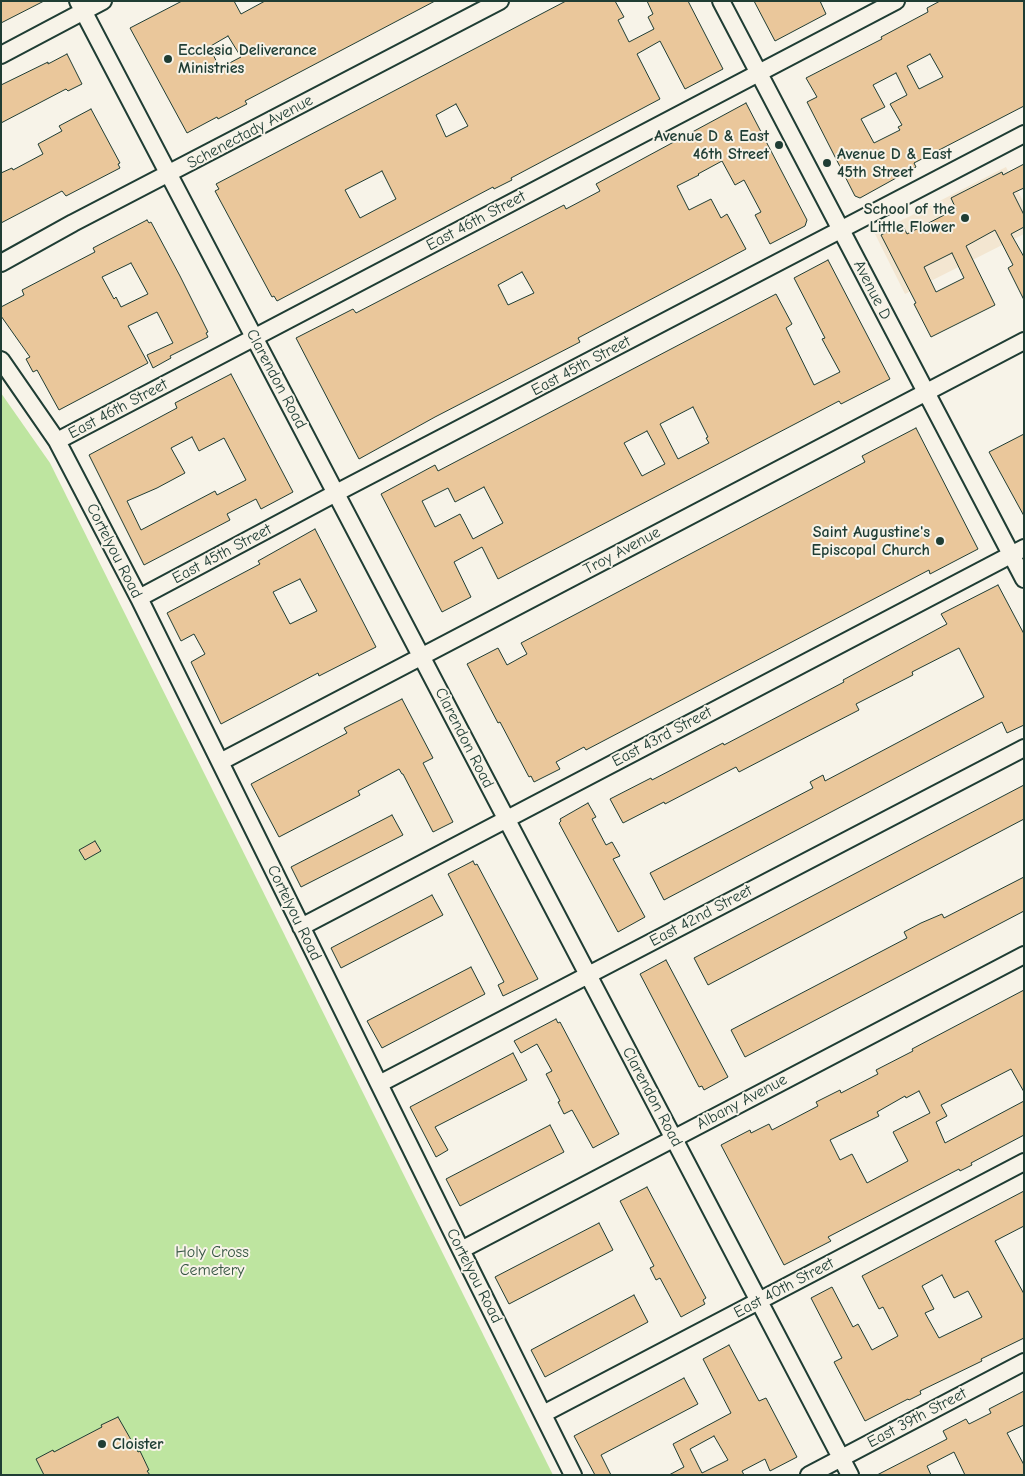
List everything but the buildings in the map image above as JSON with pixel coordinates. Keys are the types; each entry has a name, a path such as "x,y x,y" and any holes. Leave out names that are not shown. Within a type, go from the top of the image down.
{"street":[{"path":"1,55 80,6 104,1"},
{"name":"Schenectady Avenue","path":"1,263 500,1"},
{"name":"Avenue D","path":"720,1 925,392 1018,551 1024,579"},
{"name":"East 46th Street","path":"57,440 896,1"},
{"name":"Clarendon Road","path":"80,6 850,1475"},
{"name":"East 45th Street","path":"138,598 1024,134"},
{"name":"Troy Avenue","path":"220,762 1024,341"},
{"name":"Cortelyou Road","path":"1,360 57,440 220,762 574,1475"},
{"name":"East 43rd Street","path":"302,927 1018,551"},
{"name":"East 42nd Street","path":"379,1084 1024,748"},
{"name":"Albany Avenue","path":"461,1250 1024,955"},
{"name":"East 40th Street","path":"543,1414 1024,1162"},
{"name":"East 39th Street","path":"809,1475 1024,1362"}],"shaded area":[{"name":"School of the Little Flower","path":"1006,167 1024,203 1024,234 905,294 875,234"}],"green space":[{"name":"Holy Cross Cemetery","path":"1,393 50,463 553,1475 1,1475"}],"place":[{"name":"Ecclesia Deliverance Ministries","path":"168,59"},
{"name":"Avenue D & East 46th Street","path":"779,145"},
{"name":"Avenue D & East 45th Street","path":"827,163"},
{"name":"School of the Little Flower","path":"965,218"},
{"name":"Saint Augustine's Episcopal Church","path":"940,541"},
{"name":"Cloister","path":"102,1444"}]}
